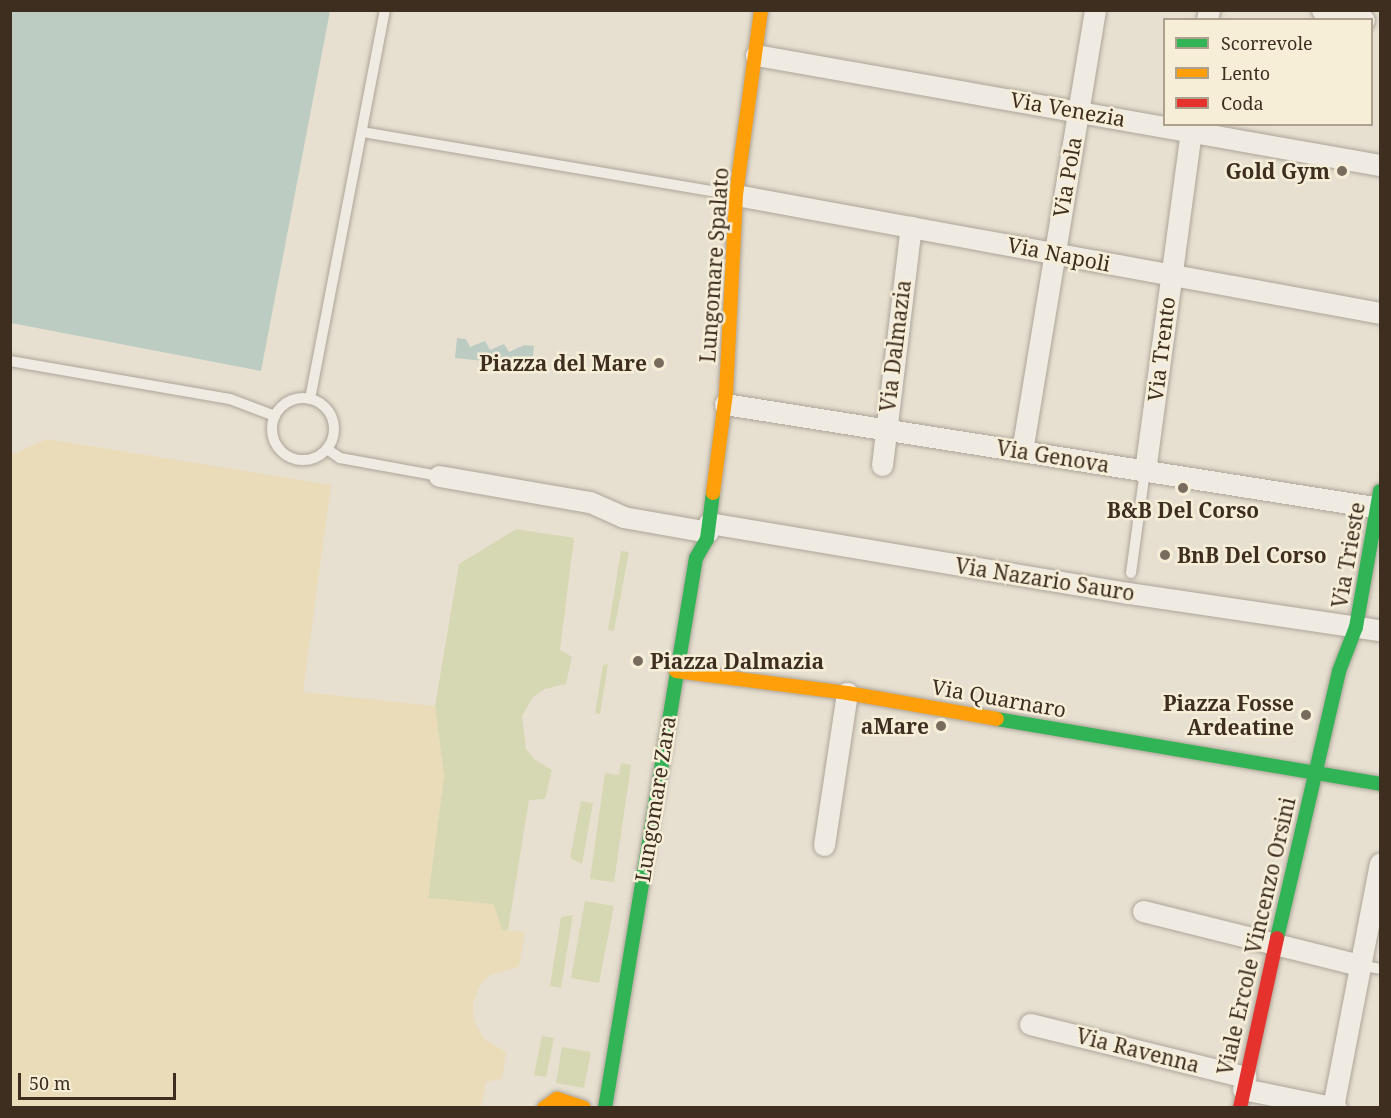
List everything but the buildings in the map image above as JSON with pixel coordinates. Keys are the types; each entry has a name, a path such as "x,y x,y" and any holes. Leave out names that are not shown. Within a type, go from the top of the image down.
{"street":[{"name":"Lungomare Spalato","path":"709,527 725,404 736,195 761,10"},
{"name":"Via Pola","path":"1022,451 1095,10"},
{"path":"1322,10 1356,18"},
{"name":"Via Venezia","path":"756,55 1078,111 1163,123"},
{"name":"Via Venezia","path":"1191,127 1380,165"},
{"name":"Via Trento","path":"1145,471 1191,127"},
{"name":"Via Napoli","path":"736,195 1380,314"},
{"name":"Via Dalmazia","path":"882,465 911,227"},
{"name":"Via Genova","path":"725,404 1145,471 1380,502"},
{"path":"438,476 590,502 630,518 709,527"},
{"name":"Via Trieste","path":"1352,636 1380,502"},
{"name":"Via Nazario Sauro","path":"709,527 1128,594 1352,636 1380,630"},
{"name":"Lungomare Zara","path":"605,1107 609,1069 696,558 709,527"},
{"path":"1314,773 1352,636"},
{"name":"Via Quarnaro","path":"676,671 847,693 1380,784"},
{"path":"824,845 847,693"},
{"name":"Viale Ercole Vincenzo Orsini","path":"1243,1091 1314,773"},
{"path":"1335,1107 1370,967 1380,864"},
{"path":"1143,911 1275,946 1370,967"},
{"name":"Via Ravenna","path":"1030,1024 1243,1091 1335,1107"},
{"name":"Lungomare Zara","path":"544,1107 557,1099 583,1106 597,1092 609,1069"}],"lane":[{"path":"310,399 385,10"},
{"path":"362,132 736,195"},
{"path":"10,361 230,399 275,416"},
{"path":"310,399 326,408 331,417 334,436 327,449 306,460 288,456 275,442 275,416 290,401 310,399"},
{"path":"327,449 340,458 438,476"},
{"name":"Via Trento","path":"1131,573 1145,471"}],"green space":[{"path":"516,529 574,538 560,650 572,657 566,684 545,689 533,697 522,716 526,749 534,759 552,770 545,799 529,800 508,930 502,930 428,898 444,776 435,706 459,564"},
{"path":"621,551 629,552 614,631 608,630"},
{"path":"608,664 600,714 595,713 603,665"},
{"path":"621,763 631,765 614,882 590,879 605,773 619,775"},
{"path":"581,801 593,803 582,864 570,858"},
{"path":"585,901 614,906 599,983 571,978"},
{"path":"573,915 561,988 550,986 561,917"},
{"path":"542,1036 554,1038 546,1077 534,1075"},
{"path":"562,1047 591,1052 584,1088 556,1083"}],"sand":[{"path":"47,439 331,485 303,692 435,706 444,776 428,898 494,904 502,930 525,932 519,967 490,975 480,985 473,1003 474,1021 485,1040 506,1052 502,1079 486,1082 481,1107 11,1107 11,455"}],"shaded area":[{"path":"10,11 330,11 261,371 11,323"},
{"path":"457,338 466,339 470,347 485,341 490,350 504,344 509,352 524,345 534,346 532,366 455,358"}],"traffic: fast":[{"path":"1277,938 1339,671 1356,627 1380,491"},
{"path":"605,1108 696,558 707,539 713,493"},
{"path":"997,719 1380,784"}],"traffic: slow":[{"path":"713,493 726,393 736,195 761,10"},
{"path":"676,671 847,693 997,719"},
{"path":"544,1108 557,1099 584,1108"}],"traffic: jam":[{"path":"1240,1108 1277,938"}],"place":[{"name":"Gold Gym","path":"1342,171"},
{"name":"Piazza del Mare","path":"659,363"},
{"name":"B&B Del Corso","path":"1183,488"},
{"name":"BnB Del Corso","path":"1165,555"},
{"name":"Piazza Dalmazia","path":"638,661"},
{"name":"Piazza Fosse Ardeatine","path":"1306,715"},
{"name":"aMare","path":"941,726"}]}
